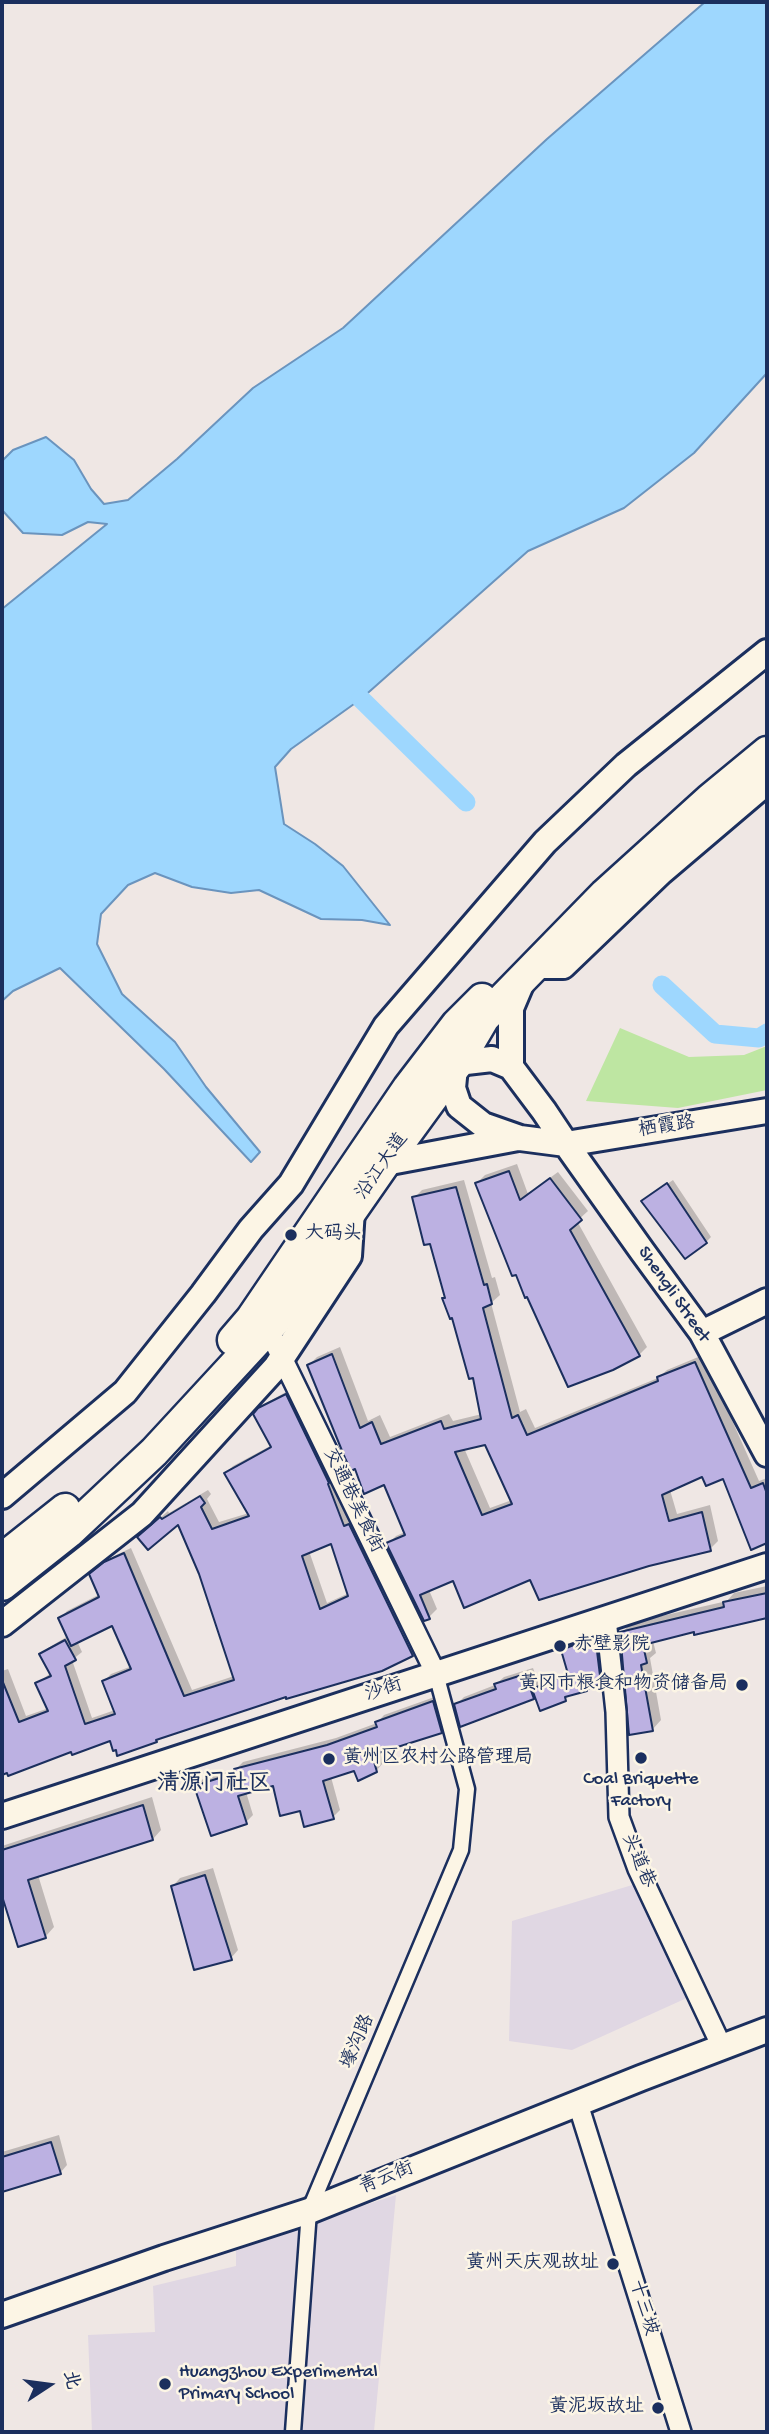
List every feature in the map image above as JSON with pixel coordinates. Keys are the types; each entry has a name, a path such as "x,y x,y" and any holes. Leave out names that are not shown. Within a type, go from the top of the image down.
{"main road":[{"name":"沿江大道","path":"2,1559 82,1496 173,1409 251,1319 408,1088 457,1024 631,849 767,730"},
{"name":"沿江大道","path":"2,1585 69,1532 154,1452 268,1329 454,1067 484,1018 605,894 710,799 767,752"}],"street":[{"path":"2,1496 125,1392 204,1294 251,1229 291,1184 386,1026 545,842 626,765 767,652"},
{"path":"454,1067 466,1062 492,1059 511,1067 511,1008 530,971 563,966 661,872 767,782"},
{"path":"457,1024 453,1088 459,1106 483,1125 520,1138"},
{"name":"Shengli Street","path":"511,1067 702,1333 767,1454"},
{"name":"栖霞路","path":"520,1138 566,1144 767,1111"},
{"path":"385,1163 520,1138"},
{"path":"2,1624 142,1514 276,1367 349,1256 352,1210"},
{"path":"702,1333 767,1301"},
{"name":"交通巷美食街","path":"268,1329 436,1674"},
{"name":"沙街","path":"2,1816 767,1566"},
{"name":"头道巷","path":"606,1619 616,1712 619,1817 638,1869 722,2047"},
{"name":"壕沟路","path":"293,2432 309,2211 461,1850 467,1789 436,1674"},
{"name":"青云街","path":"2,2315 309,2211 394,2175 767,2030"},
{"name":"十三坡","path":"578,2104 681,2432"}],"shaded area":[{"path":"639,1883 689,1997 572,2050 509,2041 512,1921"},
{"path":"396,2195 374,2431 383,2432 92,2432 88,2335 155,2332 153,2286 236,2266 236,2247"}],"green space":[{"path":"620,1028 689,1057 744,1055 767,1046 767,1090 678,1108 586,1101"}],"water":[{"path":"705,2 767,2 767,373 694,453 624,508 528,551 361,699 291,749 275,767 284,824 343,866 390,925 362,920 321,919 259,890 231,893 192,887 155,873 128,885 101,914 97,944 122,994 175,1042 206,1087 260,1152 251,1162 164,1069 60,968 13,991 2,1001 2,609 107,524 88,522 62,535 23,533 2,510 2,461 13,450 46,437 74,460 91,489 104,504 128,500 177,459 253,388 343,328 547,139"}],"building":[{"path":"509,1171 520,1200 550,1178 582,1220 570,1230 640,1356 613,1370 568,1387 516,1275 512,1276 475,1183"},
{"path":"667,1183 707,1243 685,1259 641,1201"},
{"path":"456,1187 492,1304 483,1308 512,1418 518,1415 527,1435 658,1381 657,1377 695,1362 751,1488 763,1483 767,1494 767,1543 751,1550 723,1479 706,1486 702,1477 662,1495 669,1521 702,1512 711,1551 649,1566 539,1600 530,1580 464,1608 453,1581 420,1595 430,1619 424,1621 386,1543 405,1535 384,1485 364,1494 355,1469 351,1471 345,1458 307,1365 332,1354 360,1428 372,1422 381,1444 441,1421 444,1429 481,1419 473,1378 469,1379 452,1318 450,1319 442,1298 445,1298 430,1244 424,1245 412,1197","holes":["485,1445 512,1504 482,1515 455,1452"]},
{"path":"286,1394 329,1483 344,1526 349,1524 413,1656 382,1671 286,1697 156,1740 157,1742 117,1756 110,1741 72,1755 71,1752 8,1776 7,1773 2,1775 2,1680 19,1722 48,1711 35,1683 51,1676 39,1654 65,1640 76,1660 65,1666 85,1724 115,1714 102,1681 131,1669 112,1626 71,1646 58,1618 99,1597 89,1574 104,1562 124,1553 184,1696 234,1680 199,1574 178,1525 148,1550 137,1537 160,1517 162,1519 200,1496 205,1503 201,1507 212,1529 249,1516 224,1473 271,1447 253,1414 258,1408","holes":["331,1544 348,1596 320,1609 302,1556"]},
{"path":"767,1593 767,1618 643,1645 647,1663 641,1665 653,1731 629,1735 620,1632 724,1607 723,1602"},
{"path":"579,1643 581,1649 596,1643 601,1684 565,1697 566,1701 540,1711 532,1689 568,1674 561,1650"},
{"path":"525,1674 534,1699 460,1727 454,1704 496,1689 494,1684"},
{"path":"433,1701 442,1733 372,1755 377,1772 358,1781 354,1771 323,1781 334,1819 304,1827 300,1811 280,1816 273,1786 238,1796 247,1824 211,1836 194,1786 235,1773 234,1769 327,1745 377,1727 375,1722"},
{"path":"143,1805 153,1840 28,1880 46,1938 18,1947 2,1896 2,1850"},
{"path":"205,1875 232,1960 194,1970 171,1886"},
{"path":"51,2142 61,2174 2,2192 2,2157"}],"waterway":[{"path":"361,699 466,802"},
{"path":"662,985 715,1034 759,1038 767,1033"}],"place":[{"name":"大码头","path":"291,1235"},
{"name":"赤壁影院","path":"560,1646"},
{"name":"黄冈市粮食和物资储备局","path":"742,1685"},
{"name":"Coal Briquette Factory","path":"641,1758"},
{"name":"黄州区农村公路管理局","path":"329,1759"},
{"name":"黄州天庆观故址","path":"613,2264"},
{"name":"Huangzhou Experimental Primary School","path":"165,2384"},
{"name":"黄泥坂故址","path":"658,2408"}],"district":[{"name":"清源门社区","path":"214,1785"}]}
